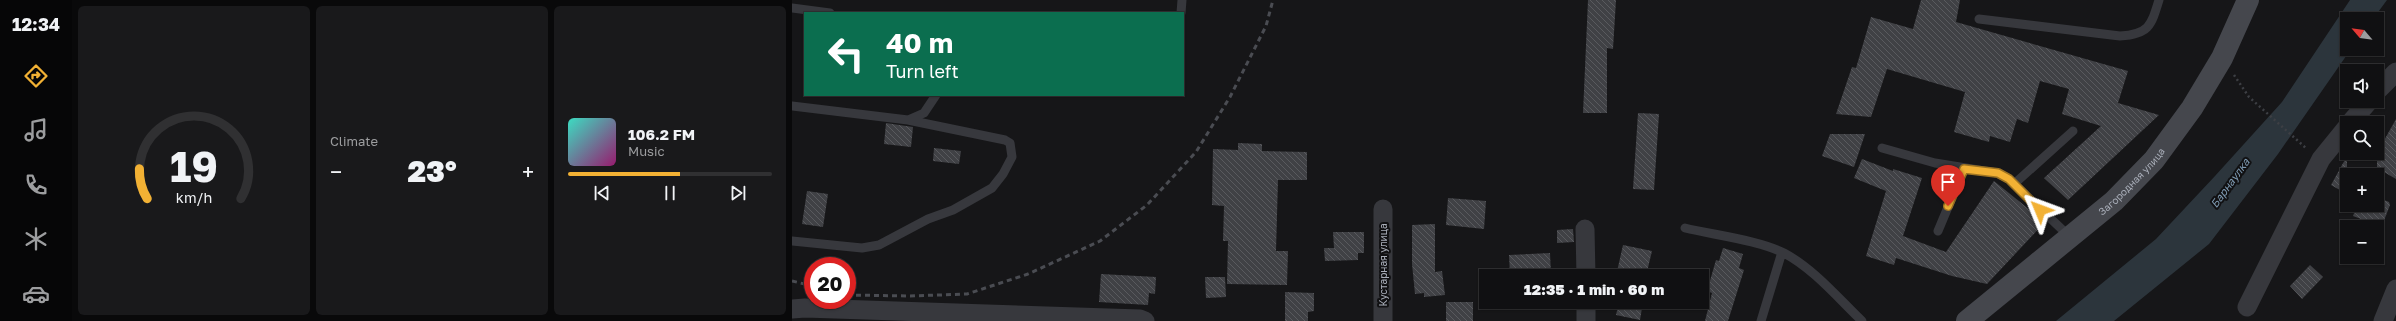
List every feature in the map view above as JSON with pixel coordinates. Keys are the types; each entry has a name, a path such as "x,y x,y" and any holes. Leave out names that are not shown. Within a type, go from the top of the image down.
{"main road":[{"name":"Загородная улица","path":"1966,321 2114,201 2154,160 2192,108 2222,58 2248,0"}],"street":[{"path":"2384,84 2396,72"},
{"path":"2356,116 2362,108"},
{"path":"2247,307 2320,158 2340,135"},
{"name":"Кустарная улица","path":"1383,209 1383,321"},
{"path":"1586,229 1586,269"},
{"path":"2383,321 2396,289"},
{"path":"792,309 805,308 1140,319 1145,321"},
{"path":"1586,309 1586,321"}],"lane":[{"path":"1181,12 1182,0"},
{"path":"1979,19 2120,36 2136,35 2152,24 2159,0"},
{"path":"792,8 822,12"},
{"path":"908,120 924,113 935,96"},
{"path":"792,106 908,120 1005,140 1010,144 1012,157 1003,174 992,188 953,210 928,219 879,245 862,248 792,241"},
{"path":"2014,184 2073,131"},
{"path":"1882,148 1935,163 1964,169 1998,173 2014,184 2070,238"},
{"path":"1938,231 1964,169"},
{"path":"1685,228 1766,246 1782,252 1809,270 1862,321"},
{"path":"1761,321 1782,252"}],"path":[{"path":"2222,58 2249,97 2302,145"}],"water":[{"path":"2350,0 2387,0 2378,12 2342,12"},
{"name":"Барнаулка","path":"2340,15 2340,56 2346,56 2278,154 2209,244 2114,321 2056,321 2156,239 2282,102"}],"building":[{"path":"1588,0 1616,0 1613,49 1607,48 1607,113 1583,113"},
{"path":"1921,0 1960,0 1956,22 2128,71 2118,103 2159,115 2068,200 2044,178 2101,126 2062,114 2069,89 2040,81 2028,123 2017,119 2010,142 1990,136 1989,142 1954,132 1965,92 1887,69 1871,117 1836,114 1852,67 1856,68 1871,17 1913,29"},
{"path":"1638,113 1659,114 1654,190 1633,189"},
{"path":"2396,119 2396,179 2384,172 2384,168 2377,168 2377,160 2384,160 2384,140"},
{"path":"886,123 913,127 911,147 884,144"},
{"path":"1830,134 1865,134 1854,167 1822,156"},
{"path":"1238,143 1262,144 1262,151 1307,152 1307,180 1278,180 1276,251 1288,251 1287,285 1227,284 1228,241 1223,241 1224,206 1212,205 1213,149 1238,150"},
{"path":"934,148 961,151 959,164 933,161"},
{"path":"1862,159 1893,171 1893,169 1922,178 1903,236 1946,252 1994,181 2045,222 1987,284 1952,276 1896,258 1894,265 1866,256 1886,191 1854,178"},
{"path":"2345,160 2347,160 2347,168 2340,168"},
{"path":"2340,169 2340,190 2331,185"},
{"path":"807,191 828,194 823,227 802,224"},
{"path":"1448,198 1486,201 1484,229 1446,225"},
{"path":"2384,200 2389,202 2390,205 2384,220 2364,220 2353,216 2354,212 2384,212"},
{"path":"1435,224 1435,272 1442,271 1445,295 1424,297 1424,293 1415,294 1412,264 1412,225"},
{"path":"1573,229 1574,242 1557,243 1557,230"},
{"path":"1333,232 1364,232 1364,253 1358,253 1358,260 1325,261 1324,248 1334,248"},
{"path":"1623,245 1652,251 1648,269 1618,269"},
{"path":"1723,248 1743,254 1739,268 1744,270 1728,321 1705,321 1712,293 1709,292 1709,284 1716,260 1719,261"},
{"path":"1550,253 1551,269 1510,269 1509,255"},
{"path":"2310,265 2323,277 2302,299 2290,286"},
{"path":"1101,274 1156,277 1155,294 1149,293 1148,305 1099,302"},
{"path":"1205,277 1225,277 1226,297 1206,298"},
{"path":"1285,292 1314,293 1314,311 1308,312 1308,321 1285,321"},
{"path":"1446,302 1473,302 1473,321 1446,321"},
{"path":"1617,309 1642,309 1640,320 1616,315"}],"railway":[{"path":"856,295 910,296 967,294 1028,274 1100,241 1147,205 1196,152 1230,97 1266,26 1273,0"},
{"path":"792,281 804,284"}],"route":[{"path":"1948,206 1964,169 1998,173 2009,179 2040,210"}]}
